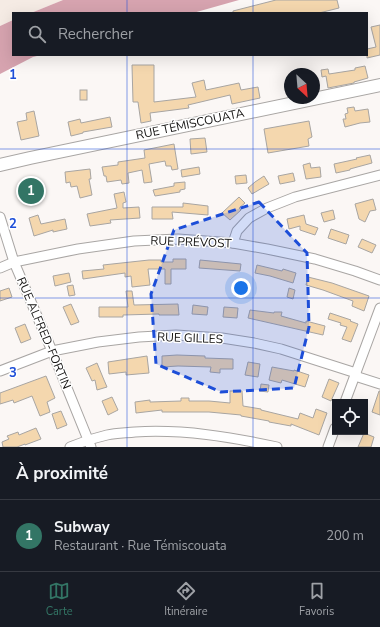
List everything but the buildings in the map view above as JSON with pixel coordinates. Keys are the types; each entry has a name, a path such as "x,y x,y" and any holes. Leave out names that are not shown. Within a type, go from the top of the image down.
{"main road":[{"name":"RUE TÉMISCOUATA","path":"0,165 45,154 380,85"}],"street":[{"path":"233,243 237,231 249,218 267,208 295,197 380,175"},
{"name":"RUE ALFRED-FORTIN","path":"0,217 14,262 90,443"},
{"name":"RUE PRÉVOST","path":"0,268 14,262 78,249 134,241 178,239 233,243 315,258 380,280"},
{"path":"346,399 380,308"},
{"name":"RUE GILLES","path":"0,371 52,351 98,342 139,337 176,335 222,338 281,349 356,374 380,384"},
{"path":"70,447 90,443 108,435 155,431 234,438 278,447"},
{"path":"328,447 332,435"},
{"path":"230,447 234,438"}],"highlighted area":[{"path":"259,202 307,253 309,327 294,388 221,392 156,364 151,294 174,230"}],"shaded area":[{"path":"0,0 63,0 33,12 12,12 12,20 0,26"},
{"path":"63,0 239,0 197,12 33,12"},
{"path":"12,20 12,56 37,56 0,74 0,26"}],"place":[{"name":"Subway","path":"31,191"}]}
